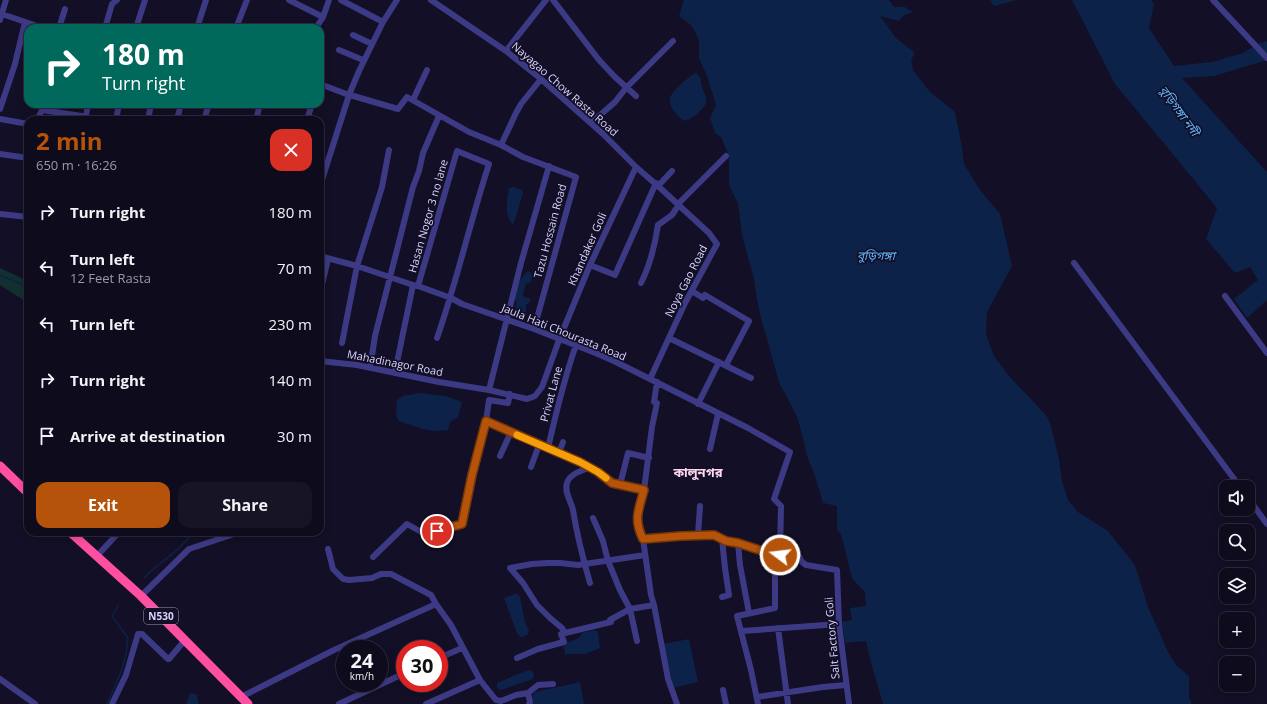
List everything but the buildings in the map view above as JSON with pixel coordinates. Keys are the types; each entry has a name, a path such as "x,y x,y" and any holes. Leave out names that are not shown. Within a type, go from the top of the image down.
{"highway":[{"path":"0,466 24,489"},
{"name":"N530","path":"74,536 141,596 248,704"}],"street":[{"path":"6,0 1,17 31,24"},
{"path":"106,24 112,4 117,0"},
{"path":"137,24 145,0"},
{"path":"199,24 206,0"},
{"path":"238,24 247,0"},
{"path":"289,0 322,17"},
{"path":"318,24 329,0"},
{"path":"341,0 383,22"},
{"path":"324,174 363,60 383,22 397,0"},
{"name":"Nayagao Chow Rasta Road","path":"431,0 506,51 592,123 636,167 678,204"},
{"path":"506,51 546,0"},
{"path":"553,0 599,60 626,88 636,96"},
{"path":"1213,0 1267,58"},
{"path":"60,24 65,9"},
{"path":"0,109 15,64 24,26"},
{"path":"353,35 372,44"},
{"path":"592,123 615,102 626,88 673,42"},
{"path":"339,50 363,60"},
{"path":"324,85 350,95 398,109 407,97 413,100 427,70"},
{"path":"501,145 521,104 541,80"},
{"name":"Tazu Hossain Road","path":"413,100 469,132 501,145 523,157 576,177 534,329"},
{"path":"47,108 86,116 87,108"},
{"path":"370,368 375,336 423,152 439,116"},
{"path":"0,119 24,123"},
{"path":"342,343 357,266 382,187 389,150"},
{"name":"Hasan Nogor 3 no lane","path":"395,372 415,285 456,152 489,164 451,298"},
{"path":"0,154 24,157"},
{"path":"641,283 647,272 656,242 658,226 672,215 678,204 688,192 726,156"},
{"path":"489,390 521,263 549,166"},
{"name":"Khandaker Goli","path":"525,398 530,399 535,396 542,387 559,340 590,265 636,167"},
{"path":"590,265 615,275 657,184 672,171"},
{"name":"Noya Gao Road","path":"650,379 692,291 717,244 709,233 678,204"},
{"path":"3,215 24,217"},
{"name":"Jaula Hati Chourasta Road","path":"324,258 357,266 415,285 451,298 462,304 576,345 657,382 748,428 790,452 774,499 781,506 778,555"},
{"path":"324,276 328,259"},
{"path":"1074,263 1235,480"},
{"path":"692,291 703,298 705,295 749,321 726,365"},
{"path":"1225,296 1267,353"},
{"path":"438,338 451,298"},
{"path":"669,338 751,378"},
{"name":"Privat Lane","path":"548,448 562,390 576,345"},
{"name":"Mahadinagor Road","path":"324,362 395,372 525,398"},
{"path":"698,404 718,362"},
{"path":"657,382 654,402 657,403 652,427 649,458 644,490 637,517 638,530 643,539 651,595 668,679 677,704"},
{"path":"374,557 407,524 425,534 462,524 472,475 486,421 489,400 508,403 510,394"},
{"path":"710,449 718,414"},
{"path":"486,421 598,472 612,483 644,490"},
{"path":"500,456 511,432"},
{"path":"559,454 563,442"},
{"path":"531,467 539,444"},
{"path":"620,484 628,453 649,458"},
{"path":"589,468 582,469 568,479 566,489 590,583"},
{"path":"698,535 700,506"},
{"path":"1255,508 1267,524"},
{"path":"593,518 603,541 608,561 630,609 637,641"},
{"path":"643,539 714,535 722,539 778,555 775,608 737,616 742,631 758,704"},
{"path":"97,556 115,536"},
{"path":"141,596 188,549 228,536"},
{"path":"722,539 729,595 722,597"},
{"path":"738,543 740,565 749,613"},
{"path":"328,550 333,569 342,579 349,580 372,578 381,574 391,574 431,595 451,625 480,680 496,700 501,701 516,695 528,693 538,685 552,684"},
{"path":"566,633 537,604 524,583 510,568 548,563 574,565 585,564 645,555"},
{"name":"Salt Factory Goli","path":"778,555 798,556 806,565 838,570 839,624 849,704"},
{"path":"241,697 334,650 436,604"},
{"path":"516,658 538,649 564,642 561,634 611,622 610,620 630,609 654,606"},
{"path":"742,631 839,624"},
{"path":"778,628 788,704"},
{"path":"112,704 126,676 138,634 142,634 168,659 185,640"},
{"path":"448,654 462,648"},
{"path":"338,704 396,677"},
{"path":"0,680 35,704"},
{"path":"426,704 480,680"},
{"path":"757,697 846,685"},
{"path":"723,690 726,704"},
{"path":"528,693 529,704"}],"green space":[{"path":"0,268 24,279 24,300 0,285"}],"water":[{"name":"বুড়িগঙ্গা","path":"684,0 889,0 894,7 905,7 913,12 904,15 899,21 880,16 896,38 914,52 911,60 913,70 926,87 932,94 955,112 964,164 980,190 1000,214 1012,266 987,312 986,334 994,356 1009,376 1046,415 1050,423 1059,459 1062,481 1068,500 1078,512 1108,531 1135,565 1148,607 1168,652 1176,665 1189,676 1189,697 1192,704 883,704 866,641 845,643 842,622 852,620 850,608 866,606 865,592 852,578 841,534 837,530 837,506 823,503 808,459 798,419 779,382 761,318 754,279 742,235 738,204 729,185 729,156 721,137 715,133 710,118 716,105 707,76 699,58 699,40 692,26 679,16"},
{"path":"990,0 1016,0 995,6"},
{"name":"বুড়িগঙ্গা নদী","path":"1072,0 1151,0 1154,4 1149,28 1174,66 1212,62 1243,53 1261,42 1267,41 1267,60 1214,76 1182,78 1267,172 1267,300 1247,318 1234,299 1258,280 1250,267 1235,273 1206,239 1217,208 1115,84"},
{"path":"696,73 699,76 706,96 705,105 701,111 685,121 674,111 670,98 681,84"},
{"path":"513,187 522,190 523,193 514,223 512,224 509,220 507,207 509,188"},
{"path":"528,271 532,276 531,282 526,284 523,294 524,297 531,300 526,305 526,315 523,319 516,313 515,291 518,283"},
{"path":"420,393 446,396 462,402 458,417 450,422 448,430 435,431 423,429 399,421 396,416 397,400 403,396"},
{"path":"518,594 520,597 525,622 529,631 528,634 523,637 520,637 517,633 504,598"},
{"path":"594,630 598,632 600,648 585,654 565,654 564,646 566,643 579,638 582,633"},
{"path":"689,639 698,682 673,688 663,644"},
{"path":"530,670 534,675 533,679 504,689 499,690 497,687 497,683"},
{"path":"580,682 584,704 533,704 532,698 535,692"},
{"path":"190,693 196,694 198,704 186,704"}],"waterway":[{"path":"0,275 24,285"},
{"path":"144,578 176,551 190,536"},
{"path":"107,704 121,672 126,654 128,638 112,616 118,606"}],"slow traffic":[{"path":"517,435 580,462 606,478"}],"district":[{"name":"কালুনগর","path":"698,472"}],"route":[{"path":"437,531 462,524 472,475 486,421 580,462 598,472 612,483 644,490 637,517 638,530 643,539 714,535 726,541 738,543 775,555 780,555"}]}
